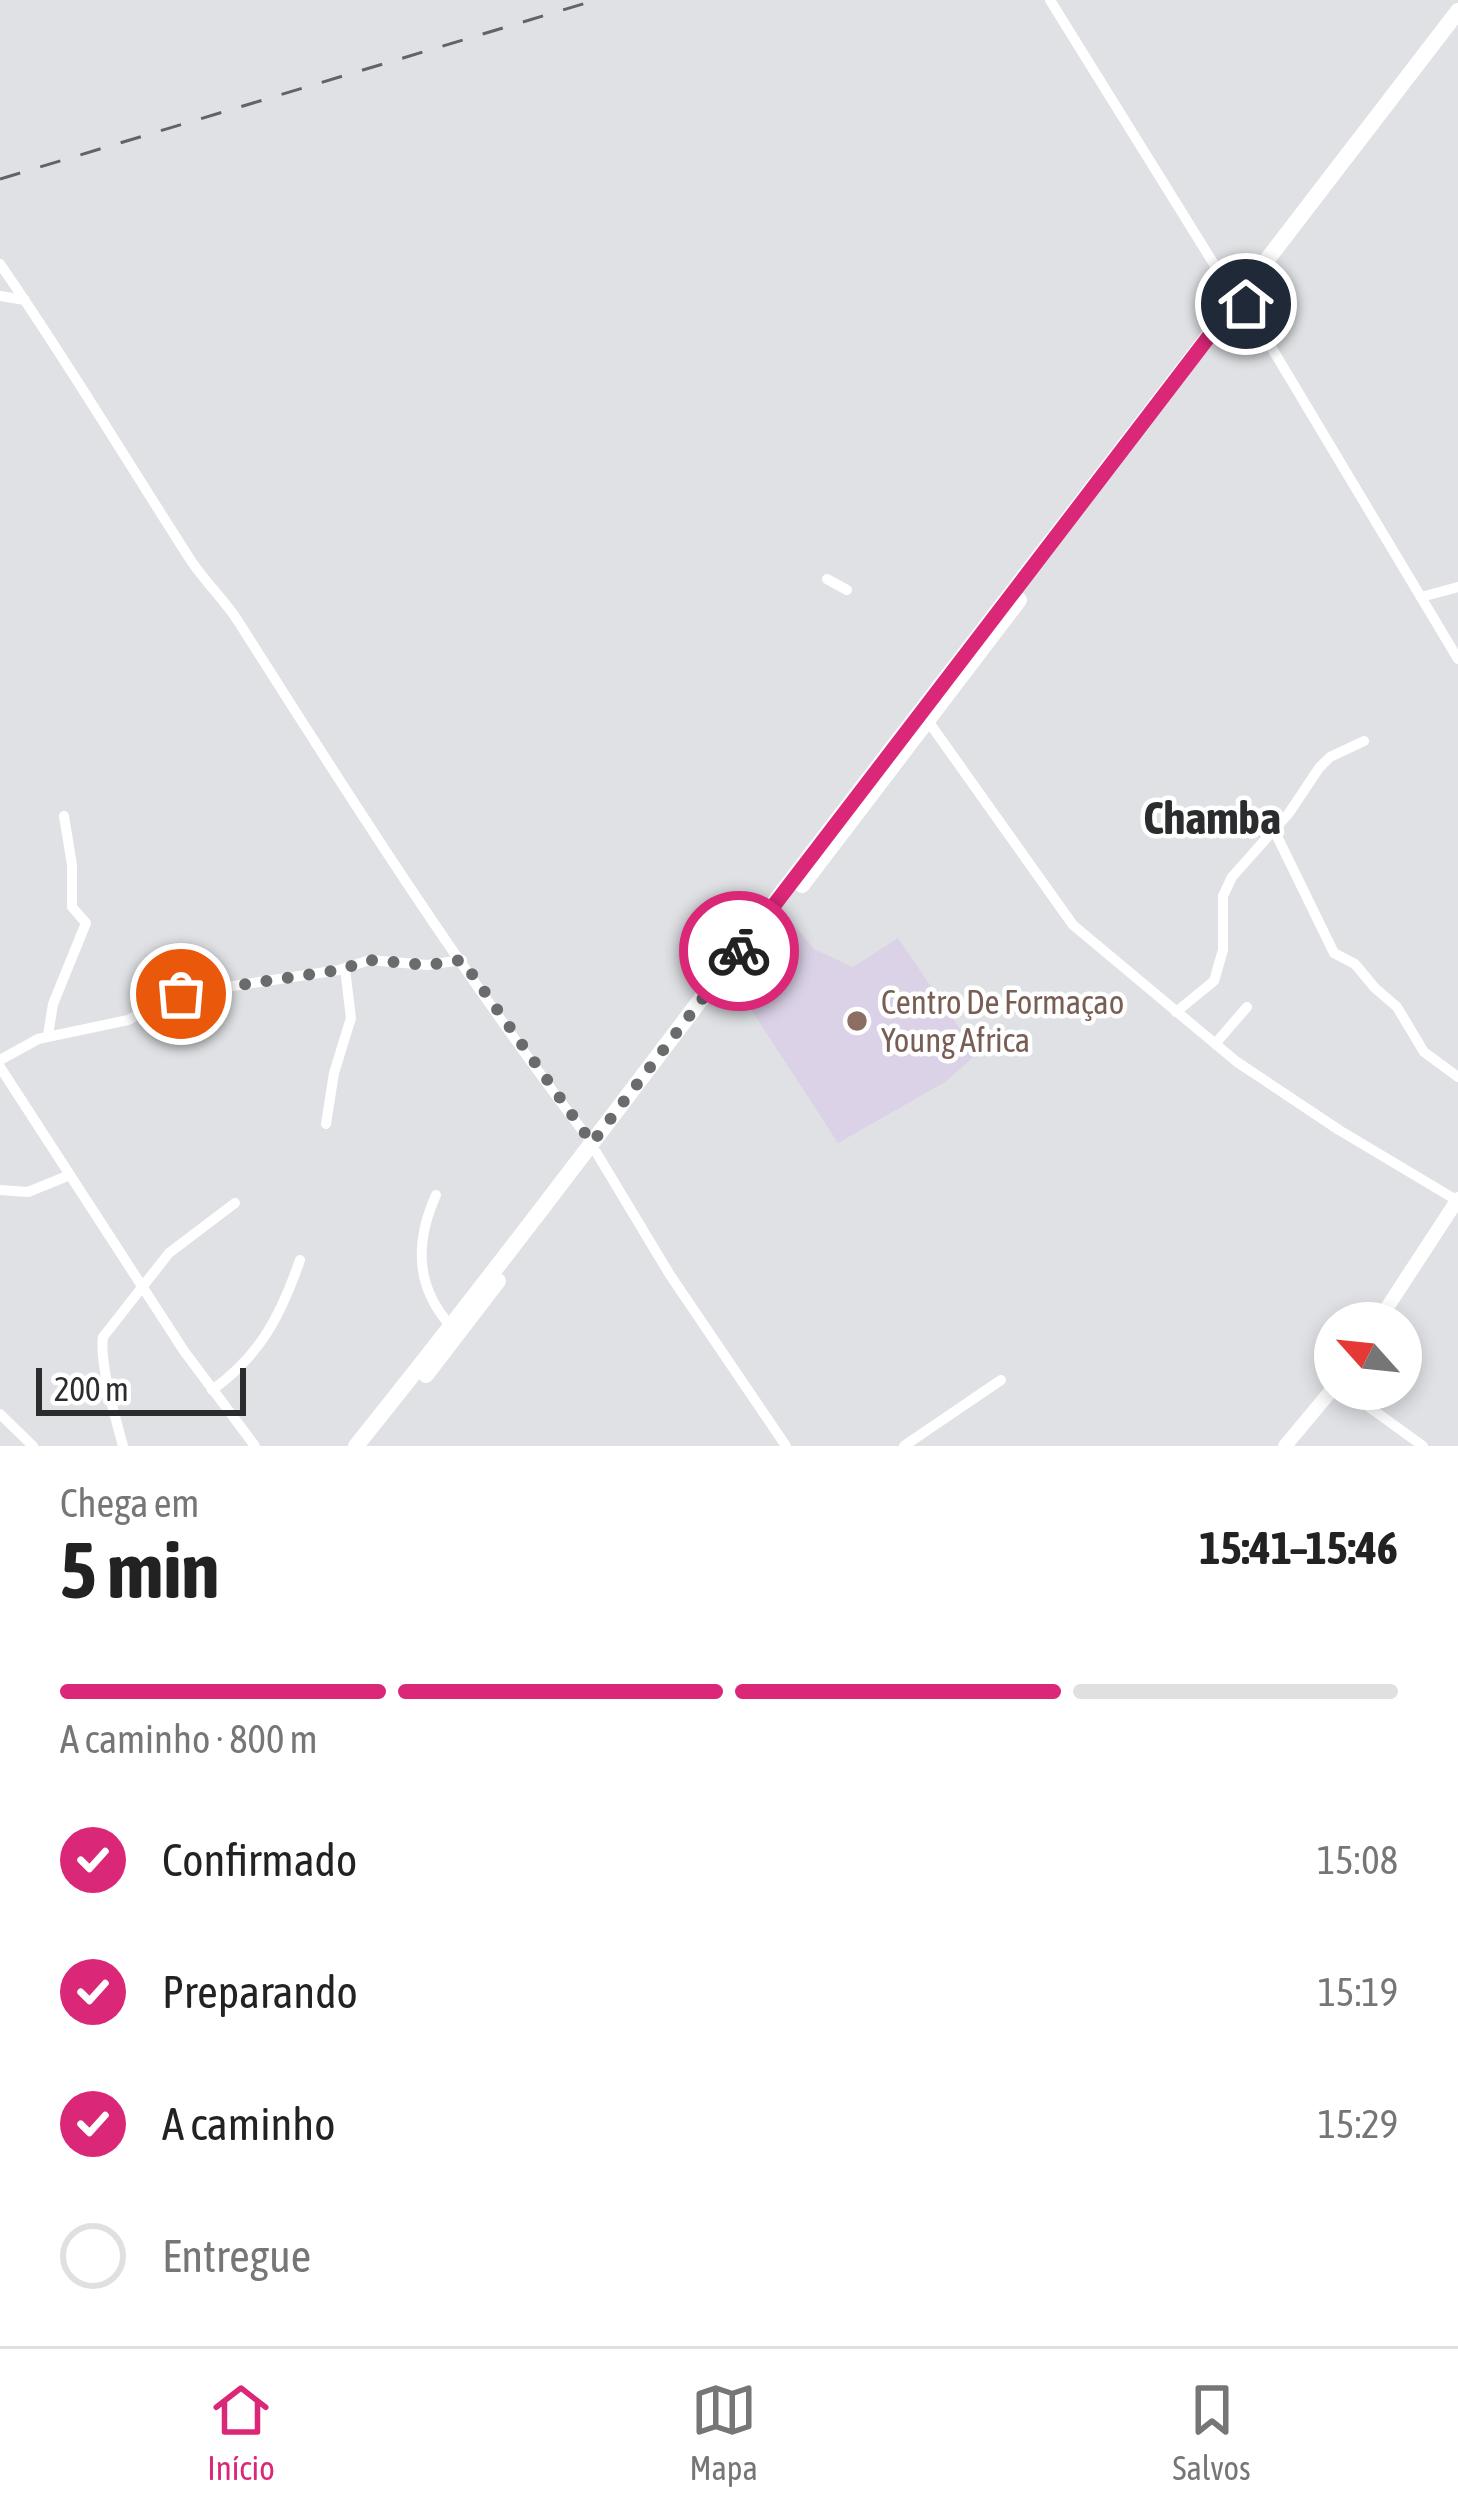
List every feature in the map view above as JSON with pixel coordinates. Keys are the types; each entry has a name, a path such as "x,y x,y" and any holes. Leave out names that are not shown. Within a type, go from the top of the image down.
{"highway":[{"path":"356,1446 928,721 1458,11"},
{"path":"369,1446 1243,300 1458,29"}],"main road":[{"path":"1391,1302 1458,1200"},
{"path":"1285,1446 1315,1410"}],"street":[{"path":"1049,0 1217,269 1243,300 1458,659"},
{"path":"0,263 190,559 235,617 462,960 594,1147 670,1275 786,1446"},
{"path":"0,296 25,300"},
{"path":"827,579 847,590"},
{"path":"1421,597 1458,587"},
{"path":"928,721 1072,925 1215,1044 1339,1130 1458,1200"},
{"path":"1176,1012 1214,981 1223,950 1226,889 1330,757 1364,741"},
{"path":"48,1035 52,1004 86,922 72,907 72,865 64,816"},
{"path":"1273,828 1334,952 1355,964 1397,1007 1424,1052 1458,1077"},
{"path":"255,1446 212,1390 0,1064 48,1035 128,1020 181,994 226,990 370,960 427,965 462,960"},
{"path":"326,1124 351,1018 345,968"},
{"path":"1215,1044 1247,1006"},
{"path":"0,1190 28,1192 70,1175"},
{"path":"436,1195 424,1221 423,1268 427,1295 450,1325"},
{"path":"123,1446 101,1346 108,1329 175,1248 235,1203"},
{"path":"212,1390 260,1348 286,1301 300,1260"},
{"path":"911,1444 1001,1380"},
{"path":"1373,1410 1423,1446"},
{"path":"0,1414 33,1446"}],"shaded area":[{"name":"Centro De Formaçao Young Africa","path":"791,921 814,949 853,967 898,938 977,1054 945,1082 838,1143 737,988"}],"railway":[{"path":"0,179 596,0"}],"way so far":[{"path":"181,994 339,970 370,960 427,965 462,960 592,1143 739,951"}],"place":[{"name":"Centro De Formaçao Young Africa","path":"857,1021"}],"district":[{"name":"Chamba","path":"1212,818"}],"route":[{"path":"739,951 1240,296 1246,304"}]}
